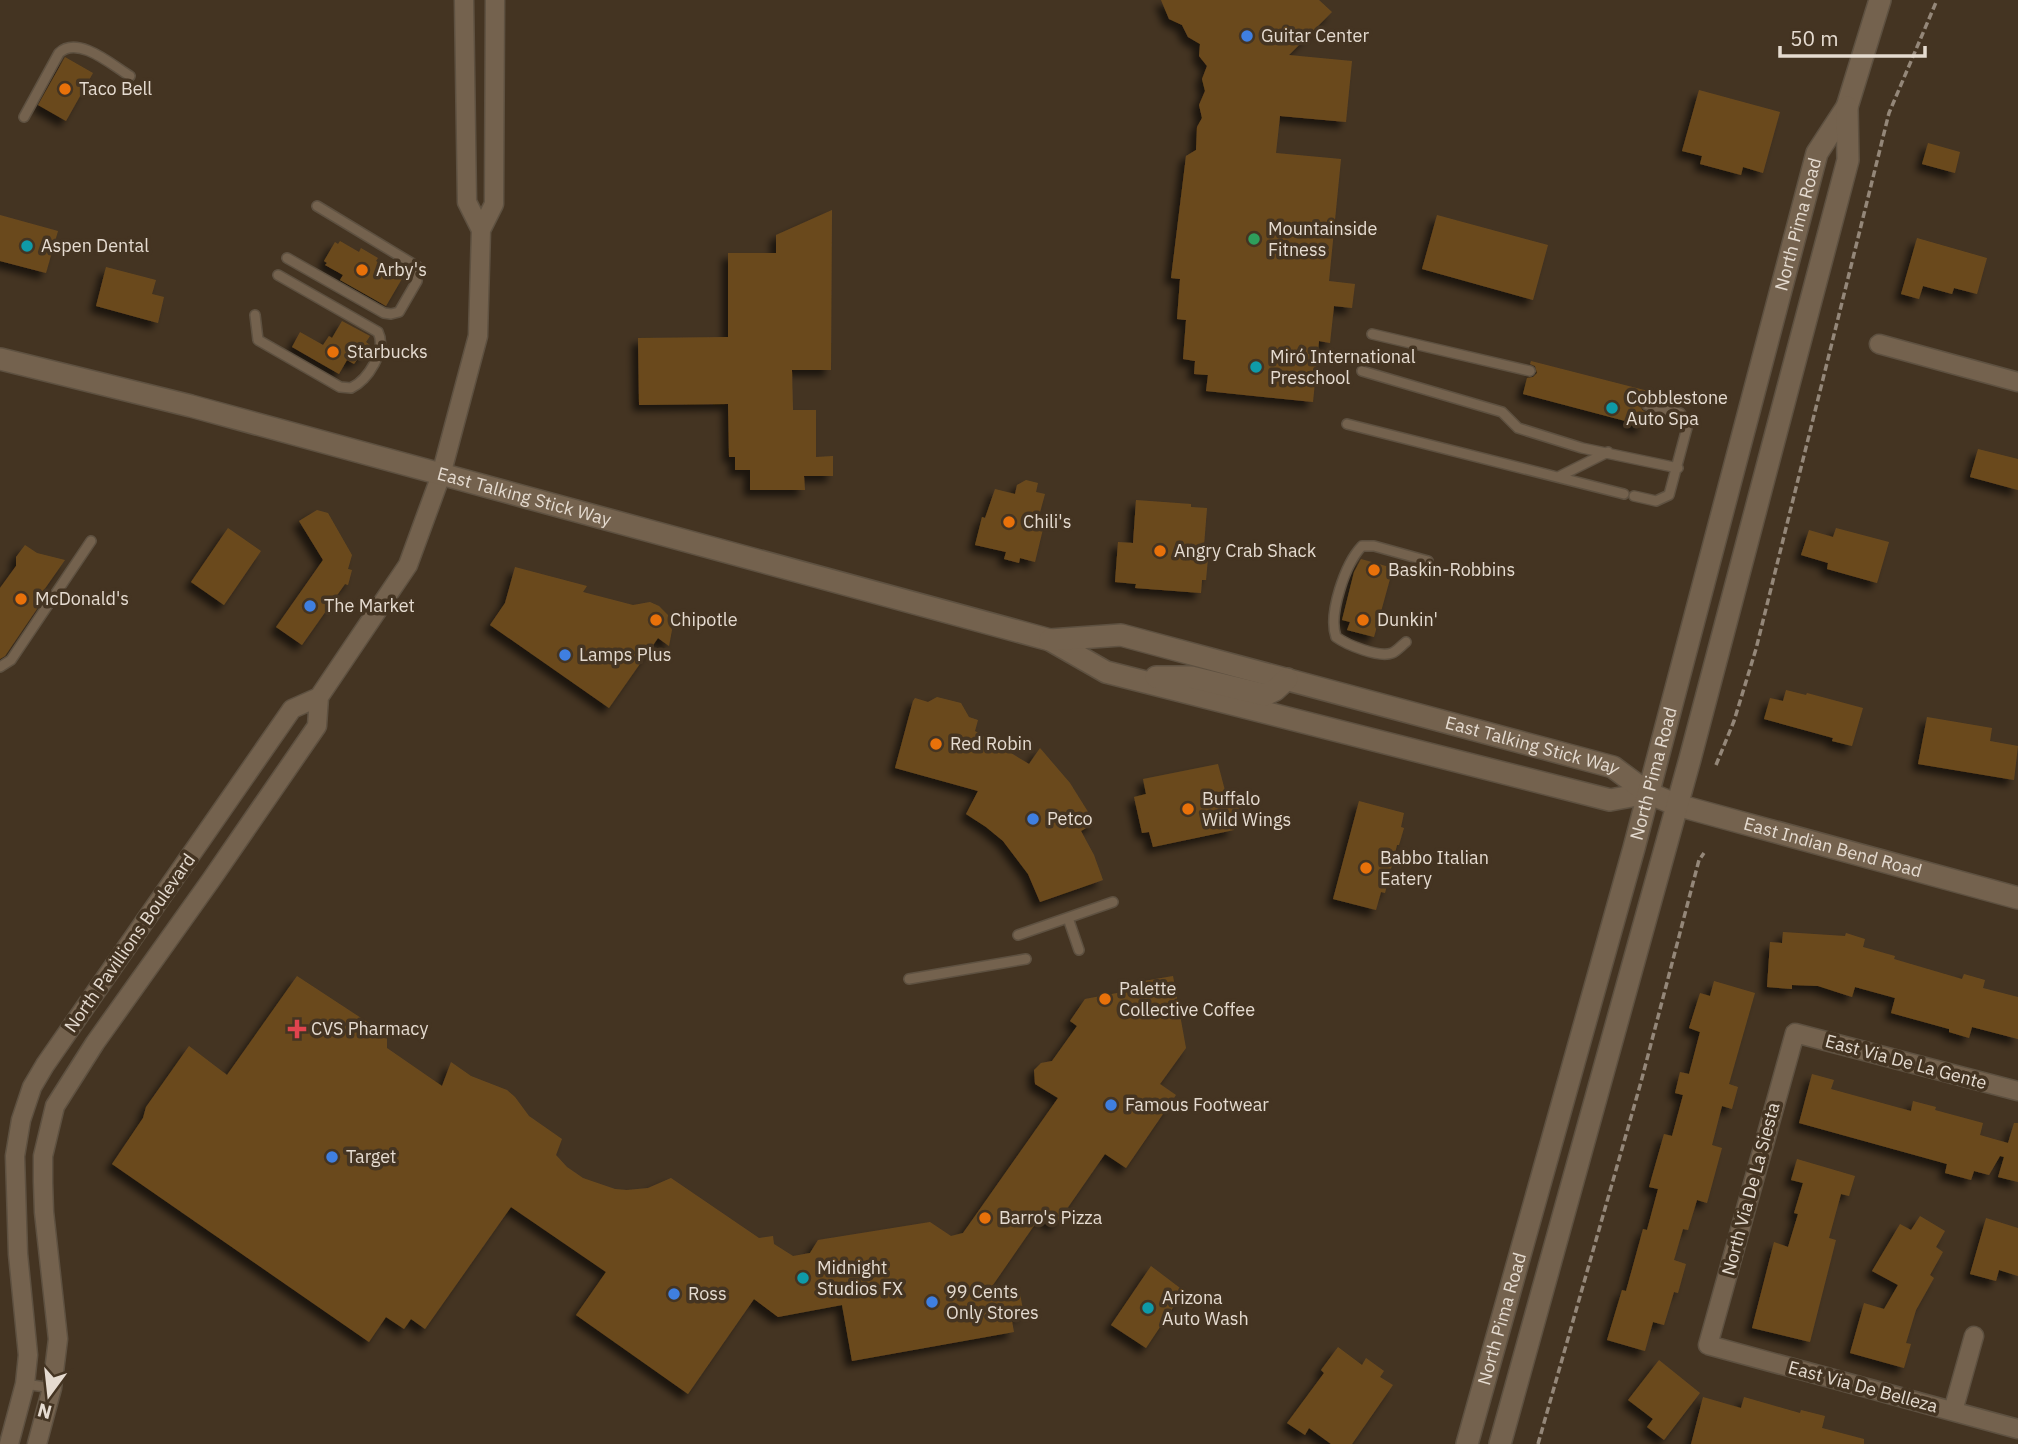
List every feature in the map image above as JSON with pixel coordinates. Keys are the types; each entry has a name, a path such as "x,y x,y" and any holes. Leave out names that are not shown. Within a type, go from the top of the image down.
{"main road":[{"name":"North Pima Road","path":"1466,1444 1648,793 1817,153 1847,107 1880,0"},
{"name":"North Pima Road","path":"1500,1444 1677,805 1848,160 1847,107"},
{"name":"East Talking Stick Way","path":"0,359 191,406 1050,640 1106,672 1610,800 1648,793"},
{"name":"East Talking Stick Way","path":"1050,640 1121,635 1613,767 1648,793"},
{"path":"1135,679 1175,675 1265,695 1287,679"},
{"name":"East Indian Bend Road","path":"1648,793 1677,805 2018,898"},
{"path":"1519,1377 1515,1342 1557,1192 1557,1185 1551,1174 1544,1170"}],"street":[{"name":"North Pavillions Boulevard","path":"464,0 467,202 481,230"},
{"name":"North Pavillions Boulevard","path":"37,1444 52,1388 58,1339 44,1212 43,1156 55,1106 95,1043 317,726 319,697 408,565 442,475 478,336 481,230 494,204 495,0"},
{"path":"1879,344 2018,382"},
{"name":"North Pavillions Boulevard","path":"9,1444 24,1384 28,1355 17,1225 15,1156 32,1087 44,1065 292,709 319,697"},
{"name":"East Via De La Gente","path":"1795,1033 2018,1091"},
{"name":"North Via De La Siesta","path":"1708,1345 1795,1033"},
{"path":"1953,1410 1973,1336"},
{"name":"East Via De Belleza","path":"1708,1345 2018,1429"}],"lane":[{"path":"24,117 59,53 64,49 72,46 83,48 130,76"},
{"path":"287,258 384,313 399,312 417,281 418,267 414,262 317,206"},
{"path":"255,315 258,340 305,367 340,387 351,388 365,378 381,348 378,332 278,275"},
{"path":"1372,334 1530,371"},
{"path":"1362,371 1502,412 1518,428 1583,448 1678,468"},
{"path":"1634,496 1656,501 1669,495 1688,424 1680,413 1647,405"},
{"path":"1347,424 1624,494"},
{"path":"1558,477 1608,452"},
{"path":"0,667 11,660 91,541"},
{"path":"1406,642 1391,653 1379,653 1346,644 1336,637 1333,616 1352,557 1362,546 1374,546 1428,561"},
{"path":"1018,935 1113,902"},
{"path":"1068,918 1079,950"},
{"path":"909,979 1026,959"},
{"path":"24,1384 52,1388"}],"path":[{"path":"1716,765 1734,721 1756,649 1889,113 1937,0"},
{"path":"1538,1444 1641,1082 1699,860 1704,853"}],"building":[{"path":"1161,0 1319,0 1332,12 1289,55 1352,61 1346,122 1280,116 1276,153 1341,159 1329,281 1355,284 1352,308 1334,306 1330,343 1319,341 1313,402 1206,391 1208,375 1194,374 1195,361 1183,359 1186,320 1177,319 1180,279 1171,278 1186,156 1196,150 1197,127 1202,118 1199,105 1205,91 1202,79 1207,66 1199,56 1200,44 1188,37 1182,25 1169,19"},
{"name":"Taco Bell","path":"65,57 93,73 66,121 38,105"},
{"path":"1699,90 1780,112 1763,173 1743,167 1741,175 1700,164 1702,156 1682,151"},
{"path":"1928,143 1960,152 1955,173 1922,164"},
{"path":"832,210 831,370 792,370 793,410 816,410 816,457 833,456 833,476 804,476 805,490 750,490 750,470 735,470 735,457 729,457 728,404 639,405 638,338 728,337 728,253 776,253 776,235"},
{"name":"Aspen Dental","path":"0,215 58,231 46,273 0,261"},
{"path":"1437,215 1548,245 1533,300 1422,269"},
{"path":"1917,238 1987,258 1977,294 1954,288 1952,294 1923,286 1919,299 1901,294"},
{"name":"Arby's","path":"340,241 359,252 361,248 378,258 376,261 403,277 386,306 340,280 343,275 325,265 327,263 324,261 335,242 338,244"},
{"path":"106,267 156,280 152,294 164,297 158,323 96,306"},
{"name":"Starbucks","path":"342,321 370,336 366,342 370,345 362,358 359,357 354,364 347,360 339,374 292,347 300,332 323,345 329,336 332,338"},
{"name":"Cobblestone Auto Spa","path":"1531,361 1652,392 1650,399 1644,399 1640,403 1642,410 1646,412 1642,428 1629,422 1523,394 1527,378 1537,373 1535,366 1530,364"},
{"path":"1978,449 2018,459 2018,490 1970,477"},
{"name":"Chili's","path":"1026,480 1038,483 1036,492 1045,494 1036,527 1043,529 1035,562 1020,558 1019,563 1004,559 1006,552 975,545 982,517 985,518 995,489 1015,494 1017,485"},
{"name":"Angry Crab Shack","path":"1136,500 1191,504 1191,507 1207,508 1203,558 1208,558 1206,580 1202,580 1201,593 1135,588 1136,584 1115,582 1118,542 1133,543"},
{"name":"The Market","path":"317,510 328,513 352,555 348,569 352,570 348,585 345,584 302,645 276,627 323,560 299,521"},
{"path":"228,528 261,551 224,605 191,582"},
{"path":"1836,528 1889,542 1877,583 1827,569 1828,563 1801,555 1809,530 1833,537"},
{"name":"McDonald's","path":"25,545 37,553 65,560 39,597 43,600 5,656 0,659 0,588 16,566 16,557"},
{"path":"1361,559 1393,568 1374,637 1347,630 1350,622 1342,620 1354,572"},
{"name":"Lamps Plus","path":"515,567 587,586 583,592 633,605 650,602 659,606 668,615 672,630 669,646 658,638 609,708 490,625 505,603"},
{"path":"1786,690 1863,708 1852,746 1764,719 1770,698 1783,701"},
{"name":"Petco","path":"937,697 961,703 969,717 978,720 975,731 1029,764 1040,748 1070,783 1095,823 1081,831 1103,880 1040,902 1028,874 1003,841 966,814 978,791 895,768 913,701 915,698 928,702"},
{"path":"1927,717 1992,728 1990,741 2018,746 2014,780 1918,764"},
{"name":"Buffalo Wild Wings","path":"1218,764 1228,802 1237,800 1240,815 1231,817 1234,830 1153,847 1149,832 1142,833 1134,797 1146,794 1143,779"},
{"name":"Babbo Italian Eatery","path":"1359,801 1404,813 1401,827 1404,828 1385,893 1381,892 1376,910 1333,899"},
{"path":"1783,932 1845,936 1846,933 1865,939 1863,947 1895,956 1894,959 1962,979 1964,974 1985,980 1983,988 2018,997 2018,1039 1972,1027 1969,1038 1949,1032 1949,1029 1891,1013 1895,998 1855,987 1852,997 1818,986 1792,985 1792,989 1767,987 1770,942 1782,943"},
{"path":"297,976 387,1035 387,1048 442,1086 451,1062 471,1076 507,1090 529,1116 562,1139 556,1155 583,1178 615,1189 627,1190 648,1188 671,1178 759,1238 773,1236 774,1244 793,1256 810,1253 818,1240 930,1222 951,1236 963,1233 1058,1098 1035,1084 1034,1070 1041,1063 1052,1061 1077,1026 1070,1021 1085,999 1133,990 1132,983 1173,976 1186,1048 1160,1084 1176,1095 1126,1168 1105,1154 1055,1226 1040,1217 986,1295 1019,1288 1024,1315 1011,1316 1014,1332 852,1361 842,1305 778,1317 754,1299 688,1394 576,1315 606,1272 511,1207 425,1329 411,1319 404,1329 386,1317 369,1342 112,1164 143,1118 146,1107 189,1046 227,1075"},
{"path":"1714,981 1755,993 1729,1084 1738,1087 1732,1109 1722,1106 1712,1145 1722,1148 1707,1203 1697,1200 1688,1230 1683,1229 1674,1260 1686,1264 1678,1293 1674,1292 1664,1325 1653,1322 1645,1351 1607,1340 1622,1290 1626,1291 1643,1229 1647,1230 1658,1189 1649,1187 1664,1134 1672,1136 1683,1095 1675,1093 1680,1072 1689,1074 1700,1032 1689,1028 1700,993 1710,996"},
{"path":"1812,1074 1834,1080 1831,1089 1911,1111 1913,1101 1983,1123 1980,1135 2008,1143 2014,1123 2018,1123 2018,1182 1998,1177 2004,1157 2000,1156 1989,1175 1974,1171 1971,1180 1945,1173 1947,1164 1799,1123"},
{"path":"1797,1159 1855,1176 1849,1196 1841,1194 1829,1238 1836,1240 1810,1342 1752,1328 1774,1242 1788,1247 1798,1214 1794,1213 1803,1183 1791,1180"},
{"path":"1920,1216 1945,1231 1936,1247 1943,1252 1930,1275 1934,1278 1916,1310 1906,1343 1911,1344 1904,1368 1850,1353 1864,1303 1884,1309 1898,1285 1872,1271 1900,1224 1911,1230"},
{"path":"1986,1218 2018,1228 2018,1276 1999,1270 1996,1281 1970,1274"},
{"name":"Arizona Auto Wash","path":"1151,1266 1184,1291 1146,1348 1111,1325"},
{"path":"1338,1347 1362,1365 1366,1358 1384,1371 1380,1377 1393,1385 1352,1444 1331,1444 1309,1428 1305,1435 1287,1423 1324,1373 1321,1370"},
{"path":"1659,1360 1700,1393 1664,1440 1647,1427 1653,1419 1628,1400"},
{"path":"1703,1397 1741,1408 1744,1397 1800,1413 1801,1410 1825,1416 1822,1428 1864,1439 1864,1444 1691,1444"}],"place":[{"name":"Guitar Center","path":"1247,36"},
{"name":"Taco Bell","path":"65,89"},
{"name":"Mountainside Fitness","path":"1254,239"},
{"name":"Aspen Dental","path":"27,246"},
{"name":"Arby's","path":"362,270"},
{"name":"Starbucks","path":"333,352"},
{"name":"Miró International Preschool","path":"1256,367"},
{"name":"Cobblestone Auto Spa","path":"1612,408"},
{"name":"Chili's","path":"1009,522"},
{"name":"Angry Crab Shack","path":"1160,551"},
{"name":"Baskin-Robbins","path":"1374,570"},
{"name":"McDonald's","path":"21,599"},
{"name":"The Market","path":"310,606"},
{"name":"Chipotle","path":"656,620"},
{"name":"Dunkin'","path":"1363,620"},
{"name":"Lamps Plus","path":"565,655"},
{"name":"Red Robin","path":"936,744"},
{"name":"Buffalo Wild Wings","path":"1188,809"},
{"name":"Petco","path":"1033,819"},
{"name":"Babbo Italian Eatery","path":"1366,868"},
{"name":"Palette Collective Coffee","path":"1105,999"},
{"name":"CVS Pharmacy","path":"297,1029"},
{"name":"Famous Footwear","path":"1111,1105"},
{"name":"Target","path":"332,1157"},
{"name":"Barro's Pizza","path":"985,1218"},
{"name":"Midnight Studios FX","path":"803,1278"},
{"name":"Ross","path":"674,1294"},
{"name":"99 Cents Only Stores","path":"932,1302"},
{"name":"Arizona Auto Wash","path":"1148,1308"}]}
